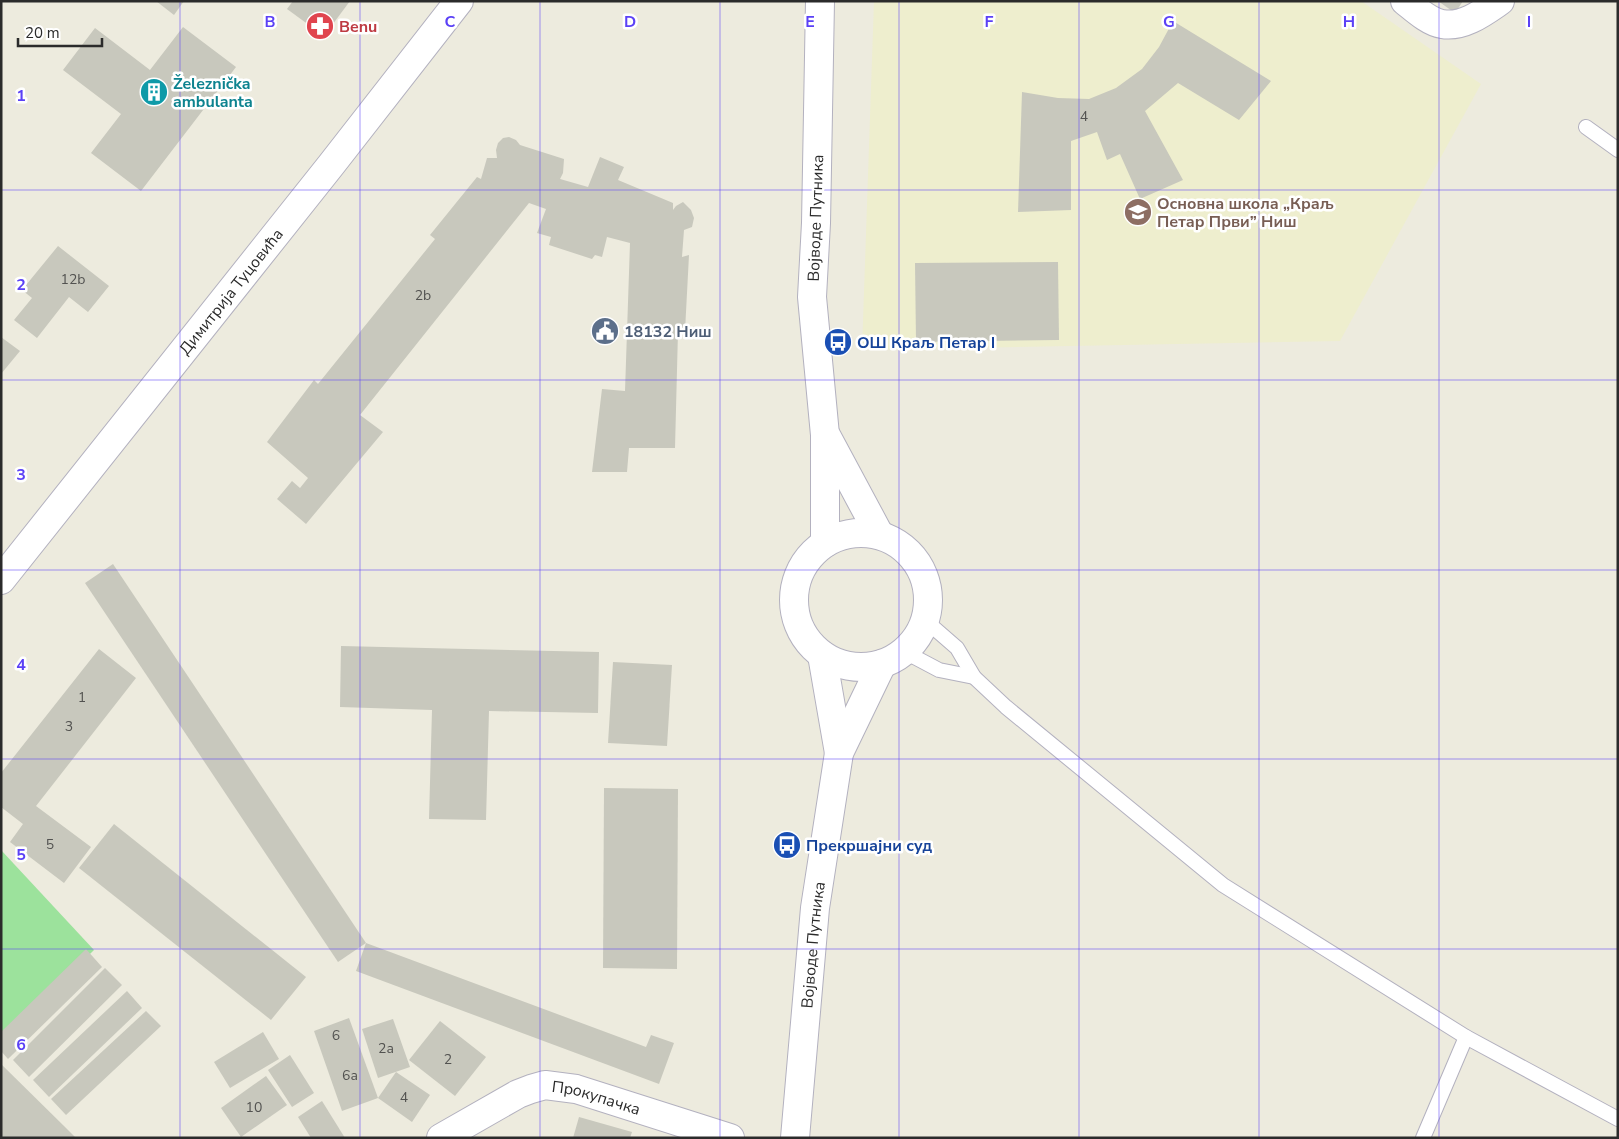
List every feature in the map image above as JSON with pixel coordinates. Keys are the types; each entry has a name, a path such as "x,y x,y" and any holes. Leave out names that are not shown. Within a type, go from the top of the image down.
{"street":[{"name":"Димитрија Туцовића","path":"1,580 424,47 458,1"},
{"name":"Војводе Путника","path":"820,1 816,223 812,297 826,435 825,543"},
{"path":"1405,1 1441,24 1464,23 1500,1"},
{"name":"Војводе Путника","path":"826,435 879,534"},
{"name":"Војводе Путника","path":"839,753 894,658 918,638 926,620 929,594 921,568 903,547 879,534 866,532 838,536 812,553 802,567 796,582 794,598 795,615 800,630 810,644 822,655 840,665 861,668 894,658"},
{"name":"Војводе Путника","path":"795,1138 815,908 839,753 822,655"},
{"name":"Прокупачка","path":"442,1138 518,1094 545,1085 576,1089 730,1138"}],"lane":[{"path":"1586,127 1618,150"},
{"path":"926,620 956,648 974,677 1006,707 1223,885 1466,1038 1618,1119"},
{"path":"894,658 974,677"},
{"path":"1423,1138 1466,1038"}],"shaded area":[{"name":"Основна школа „Краљ Петар Први” Ниш","path":"874,1 1361,1 1481,84 1340,341 862,350"}],"green space":[{"path":"1,850 94,950 1,1042"}],"building":[{"path":"156,1 184,1 174,15"},
{"path":"293,1 350,1 324,36 287,9"},
{"path":"1438,1 1463,1 1455,13"},
{"path":"1173,21 1271,81 1239,120 1178,83 1145,111 1183,180 1140,199 1120,154 1107,160 1097,132 1071,141 1071,210 1018,212 1022,92 1058,98 1089,99 1116,88 1142,69 1159,47"},
{"name":"Železnička ambulanta","path":"183,27 236,67 141,191 91,153 121,114 63,70 95,28 150,70"},
{"path":"509,137 516,140 520,145 564,159 563,173 560,179 588,187 600,157 624,167 618,180 673,203 673,210 683,202 691,210 694,218 692,227 684,230 682,257 689,255 685,331 678,331 675,448 629,448 627,472 592,472 602,389 625,391 630,243 607,237 602,257 595,255 592,259 549,245 551,237 537,233 546,209 529,203 360,415 383,432 306,524 277,499 292,481 300,488 308,478 267,442 314,380 318,384 435,239 430,235 477,177 481,179 487,158 497,158 496,150 498,143 503,138"},
{"path":"58,246 109,286 88,312 69,297 37,338 14,320 32,298 22,290"},
{"path":"1058,262 1059,340 916,342 915,263"},
{"path":"1,337 20,351 1,374"},
{"path":"113,564 366,943 338,962 85,583"},
{"path":"341,646 599,652 598,713 489,711 486,820 429,819 432,710 340,707"},
{"path":"99,649 136,678 36,806 91,847 64,883 10,842 23,824 1,807 1,773"},
{"path":"613,662 672,665 667,746 608,743"},
{"path":"604,788 678,789 677,969 603,968"},
{"path":"114,824 306,977 271,1020 79,868"},
{"path":"366,943 646,1047 651,1035 674,1043 659,1084 356,971"},
{"path":"86,949 102,967 8,1059 1,1051 1,1032"},
{"path":"105,968 122,985 29,1077 13,1060"},
{"path":"127,991 142,1008 49,1097 33,1080"},
{"path":"146,1011 161,1026 66,1115 51,1099"},
{"path":"349,1018 378,1098 342,1111 314,1031"},
{"path":"393,1019 410,1067 378,1078 362,1029"},
{"path":"440,1021 486,1057 455,1096 409,1060"},
{"path":"263,1032 279,1059 230,1088 214,1062"},
{"path":"290,1055 314,1093 292,1107 268,1070"},
{"path":"1,1064 66,1128 76,1138 1,1138"},
{"path":"396,1072 430,1095 412,1122 378,1098"},
{"path":"266,1076 287,1105 241,1137 221,1108"},
{"path":"322,1101 345,1138 311,1138 298,1117"},
{"path":"579,1117 632,1132 630,1138 573,1138"}],"place":[{"name":"Benu","path":"320,26"},
{"name":"Železnička ambulanta","path":"154,92"},
{"name":"Основна школа „Краљ Петар Први” Ниш","path":"1138,212"},
{"name":"18132 Ниш","path":"605,331"},
{"name":"ОШ Краљ Петар I","path":"838,342"},
{"name":"Прекршајни суд","path":"787,845"}]}
